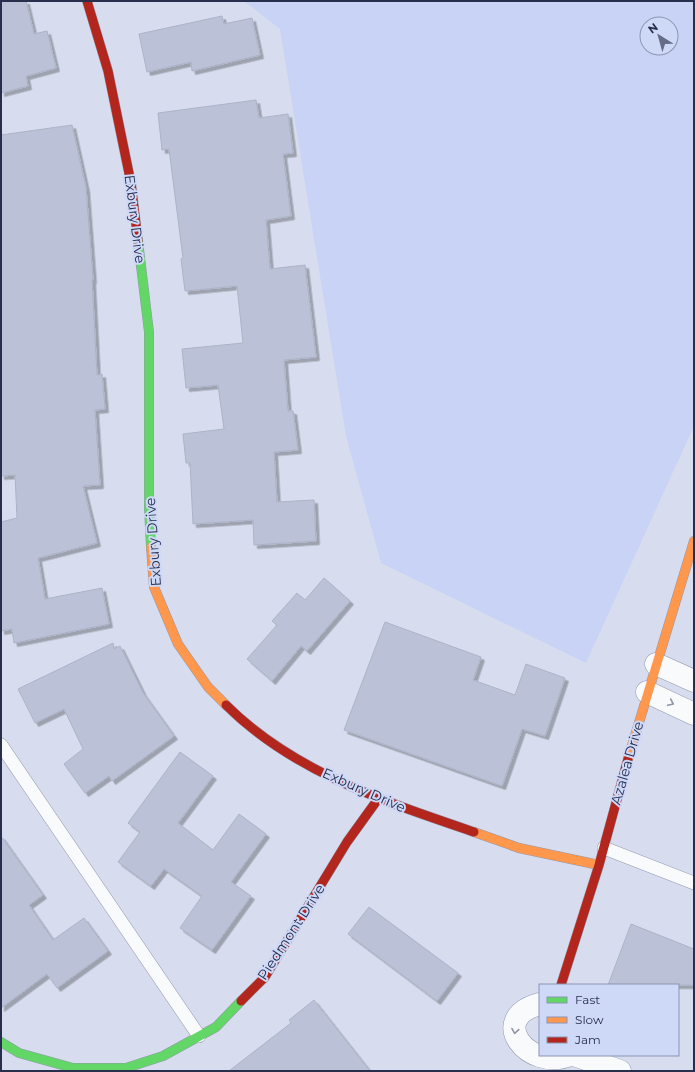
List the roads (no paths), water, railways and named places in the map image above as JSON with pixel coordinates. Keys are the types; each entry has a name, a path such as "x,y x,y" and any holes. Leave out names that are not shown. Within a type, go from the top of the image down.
{"street":[{"name":"Exbury Drive","path":"87,1 108,71 131,183 149,332 149,508 154,587 178,644 208,687 241,720 284,752 378,799 518,848 599,865"},
{"name":"Azalea Drive","path":"561,984 599,865 647,692 694,541"},
{"path":"656,664 694,681"},
{"path":"647,692 694,714"},
{"name":"Piedmont Drive","path":"1,1042 19,1053 73,1068 91,1070 126,1068 163,1056 216,1027 265,977 347,842 378,799"},
{"path":"539,1004 524,1012 518,1020 514,1030 514,1041 518,1051 531,1068 555,1065 564,1061 569,1056"},
{"path":"577,1056 620,1071"}],"lane":[{"path":"1,745 199,1036"},
{"path":"604,848 694,883"}]}
